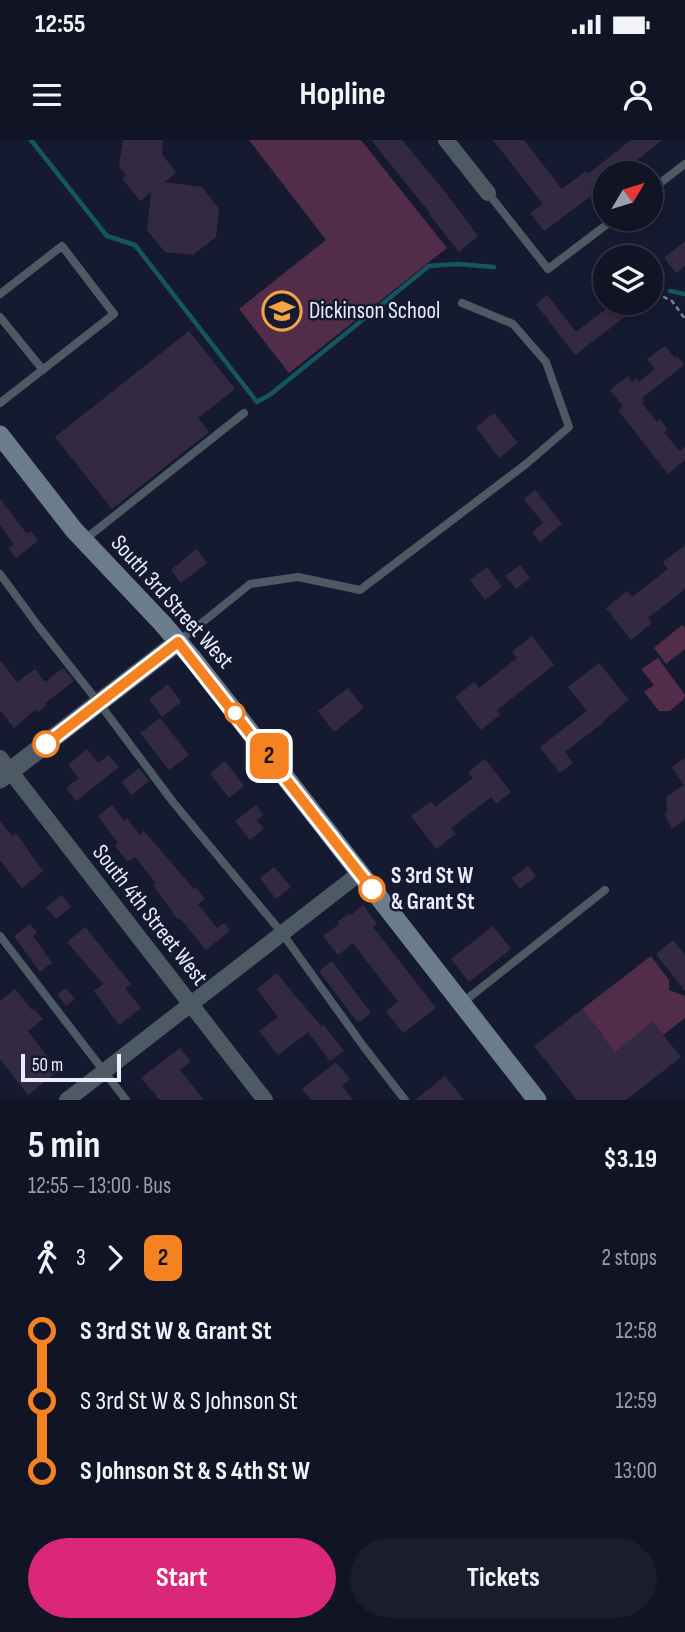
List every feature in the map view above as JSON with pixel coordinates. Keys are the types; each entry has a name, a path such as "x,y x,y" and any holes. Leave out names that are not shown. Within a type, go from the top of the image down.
{"main road":[{"name":"South 3rd Street West","path":"0,435 84,540 178,642 537,1100"}],"street":[{"path":"446,140 488,193"},
{"path":"3,769 99,703 178,642"},
{"name":"South 4th Street West","path":"3,769 191,1003 265,1100"},
{"path":"67,1100 359,873"}],"lane":[{"path":"663,181 685,164"},
{"path":"488,193 548,270 598,231"},
{"path":"0,294 62,246 114,314 0,403"},
{"path":"178,642 250,584 298,577 360,590 526,464 569,427 546,362 513,324 462,303"},
{"path":"0,317 43,370"},
{"path":"84,540 244,413"},
{"path":"0,574 173,802 282,933 405,1100"},
{"path":"461,1003 604,890"},
{"path":"0,936 126,1100"}],"path":[{"path":"663,296 672,301 685,319"}],"shaded area":[{"path":"249,140 361,140 447,248 289,373 239,309 326,240"},
{"path":"682,625 685,628 685,649 666,664 654,648"},
{"path":"658,658 685,695 670,711 659,711 644,692 654,685 641,669"},
{"path":"651,956 669,980 669,990 685,996 685,1018 663,1035 653,1022 593,1070 581,1054 603,1036 582,1009"}],"building":[{"path":"123,140 163,140 162,154 176,173 165,182 202,187 219,209 216,237 193,255 165,252 147,230 151,192 140,201 122,178 126,175 119,166"},
{"path":"371,140 402,140 478,236 459,252"},
{"path":"493,140 524,140 562,189 586,171 588,174 593,170 593,195 544,231 530,213 543,204"},
{"path":"631,140 662,140 636,161 604,161"},
{"path":"685,241 685,266 676,273 664,258"},
{"path":"547,295 576,332 598,315 627,315 575,355 536,304"},
{"path":"189,331 235,389 198,418 209,432 112,509 55,437"},
{"path":"665,346 684,365 642,398 645,401 642,403 657,422 660,419 667,429 664,432 679,451 685,447 685,460 668,474 618,410 623,406 610,390 628,376 632,382 636,378 639,382 655,369 647,359"},
{"path":"494,413 518,443 499,458 476,427"},
{"path":"535,490 562,524 540,542 532,532 543,523 524,499"},
{"path":"0,499 27,534 31,531 38,541 16,558 9,548 14,544 0,525"},
{"path":"685,545 685,589 648,618 652,623 631,640 606,608 627,591 632,597 668,569 663,562"},
{"path":"196,549 207,563 181,583 171,570"},
{"path":"520,565 530,578 516,589 505,576"},
{"path":"487,567 502,587 485,600 470,580"},
{"path":"532,636 554,665 497,710 500,715 481,730 455,697 474,682 479,688 517,658 512,652"},
{"path":"0,660 17,682 35,669 45,682 63,668 74,681 45,703 47,705 38,712 36,709 14,728 0,710"},
{"path":"599,663 629,700 565,752 573,763 560,773 540,747 587,711 568,687"},
{"path":"168,684 181,702 162,717 149,699"},
{"path":"348,688 364,708 334,732 318,711"},
{"path":"160,718 189,755 169,770 140,733"},
{"path":"87,749 98,763 109,755 119,767 76,801 66,788 79,778 68,765"},
{"path":"685,758 685,819 672,829 665,815 666,797 684,785 672,767"},
{"path":"485,759 511,792 496,804 491,797 451,828 456,834 436,849 411,816 431,801 435,807 473,778 468,772"},
{"path":"225,761 244,786 229,798 210,773"},
{"path":"139,768 149,781 132,795 122,782"},
{"path":"112,805 124,821 127,818 140,835 144,831 194,889 196,887 205,899 198,904 217,928 224,923 230,931 206,950 180,918 178,920 153,885 156,883 135,857 128,862 115,846 118,843 98,816"},
{"path":"256,805 263,815 257,820 264,829 250,840 235,821"},
{"path":"0,821 12,836 16,833 43,871 22,888 0,860"},
{"path":"528,866 536,876 520,889 512,878"},
{"path":"274,867 291,887 276,899 260,878"},
{"path":"62,895 71,907 56,919 46,907"},
{"path":"363,905 377,924 373,927 436,1008 403,1033 386,1011 398,1002 353,943 338,955 323,936 339,924 337,922"},
{"path":"30,924 37,933 33,936 52,963 40,972 14,936"},
{"path":"493,926 511,949 469,982 451,959"},
{"path":"85,927 131,984 125,988 141,1008 119,1025 94,991 103,984 67,942"},
{"path":"673,940 685,955 685,991 656,954"},
{"path":"332,961 371,1013 358,1023 319,971"},
{"path":"277,973 344,1051 330,1061 308,1032 278,1055 259,1031 278,1017 257,989"},
{"path":"66,988 75,999 66,1006 57,994"},
{"path":"15,989 43,1019 28,1031 58,1071 28,1095 0,1059 0,1001"},
{"path":"582,1009 615,1052 653,1022 681,1057 626,1100 577,1100 534,1046"},
{"path":"180,1048 191,1062 180,1070 204,1100 160,1100 141,1078"},
{"path":"336,1062 350,1079 342,1086 353,1100 311,1100 302,1089"},
{"path":"445,1076 464,1100 415,1100"}],"waterway":[{"path":"31,140 107,236 135,245 257,402 271,394 429,266 457,264 494,267"},
{"path":"670,291 685,294"}],"bus line":[{"name":"2","path":"46,744 178,642 372,889"}],"place":[{"name":"Dickinson School","path":"282,311"},
{"name":"S 3rd St W & Grant St","path":"372,889"}]}
